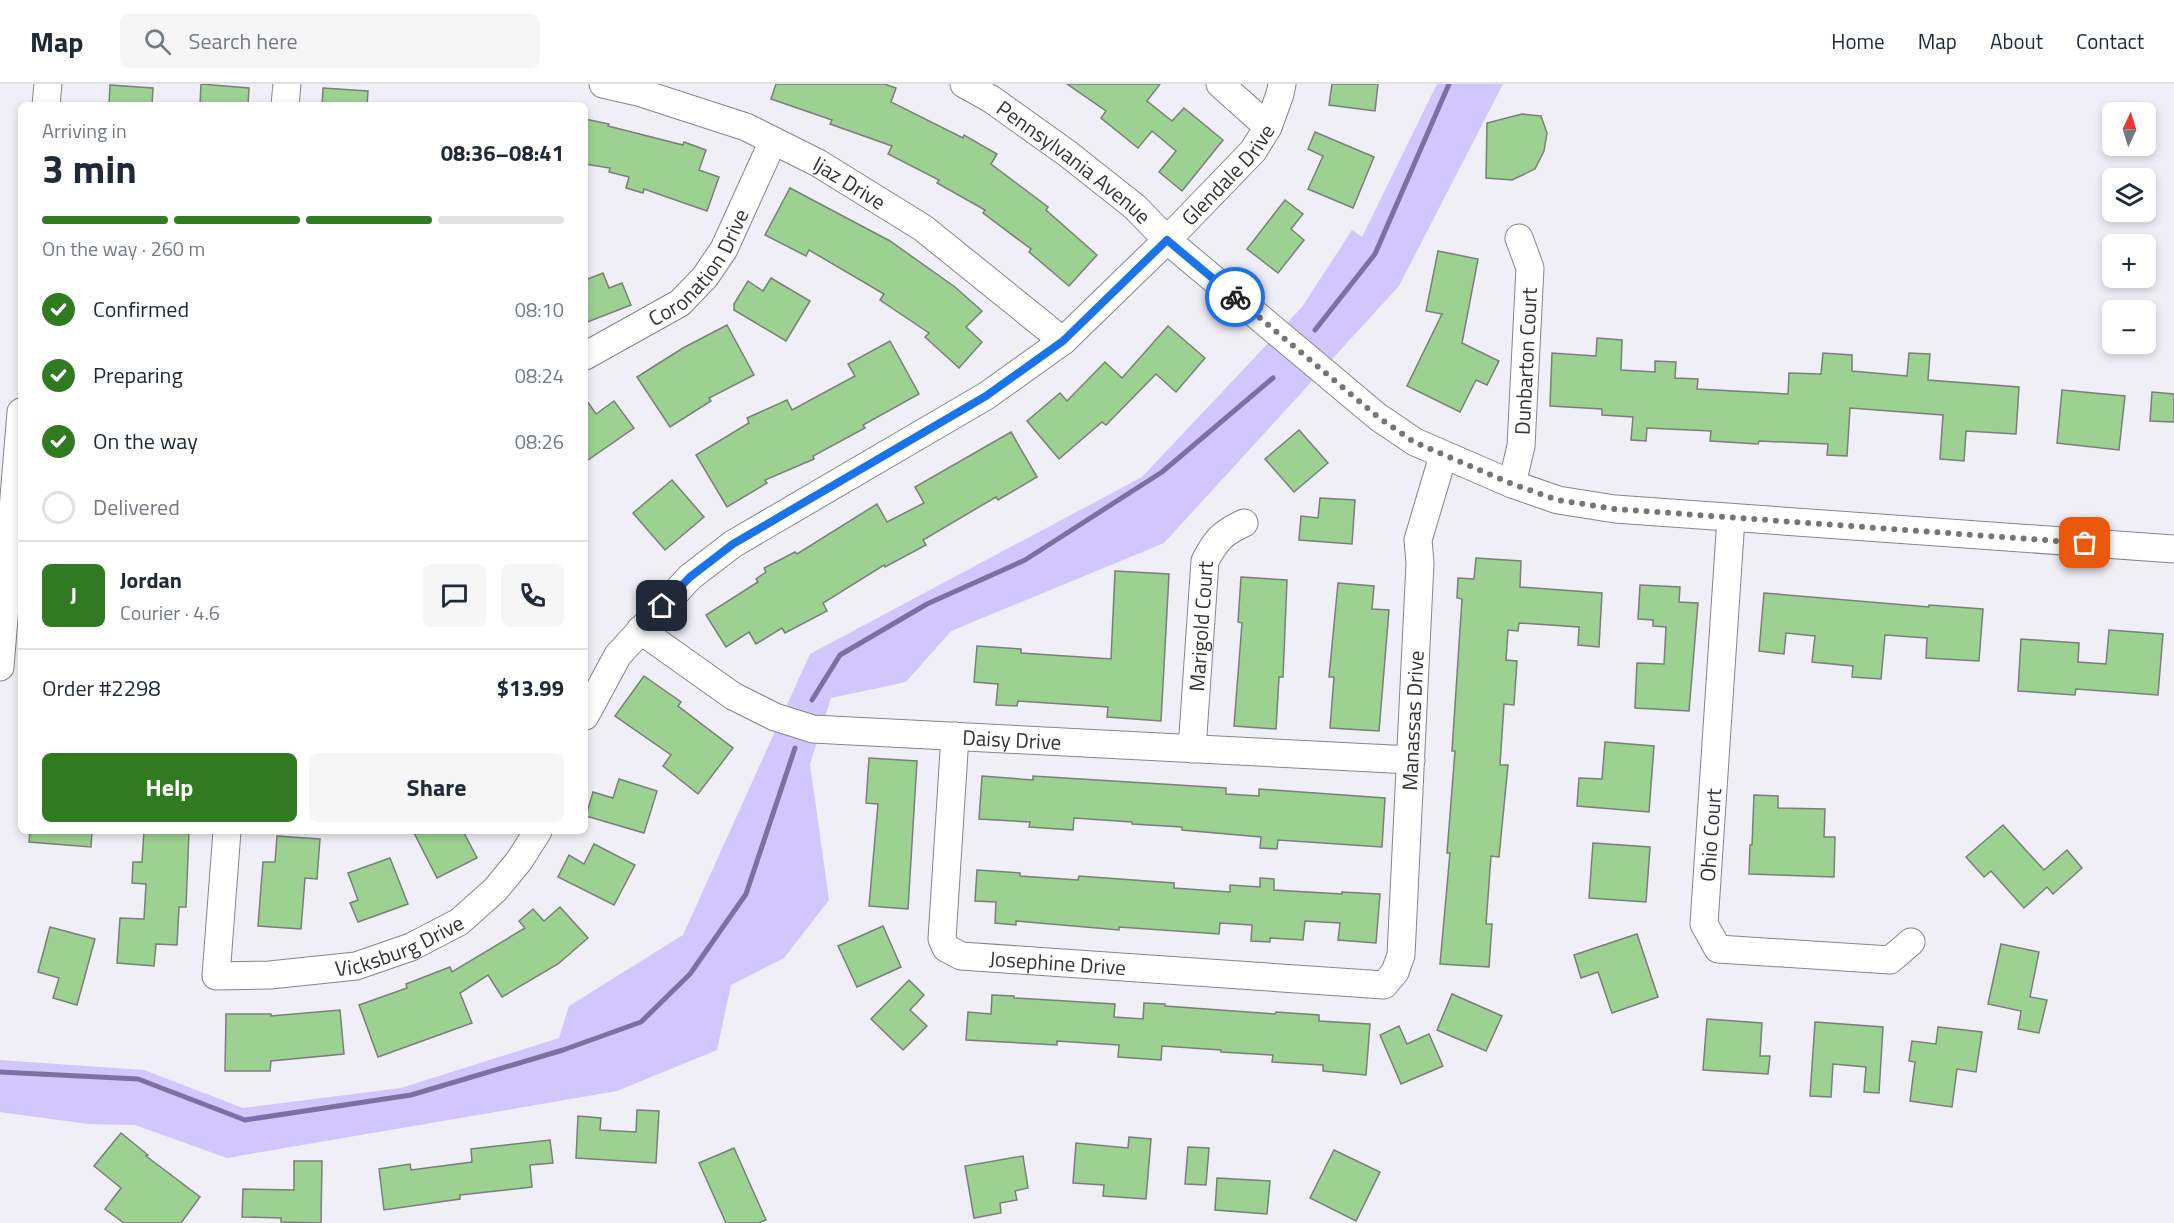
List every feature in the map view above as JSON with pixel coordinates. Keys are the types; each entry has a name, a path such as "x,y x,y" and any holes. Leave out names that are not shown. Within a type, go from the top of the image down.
{"street":[{"path":"46,102 48,84"},
{"path":"285,102 287,84"},
{"name":"Ijaz Drive","path":"603,84 638,92 746,127 818,163 923,228 1063,341"},
{"name":"Pennsylvania Avenue","path":"964,84 991,99 1068,154 1135,207 1167,240 1378,417 1414,442 1512,484 1558,500 1615,509 2174,549"},
{"name":"Glendale Drive","path":"1167,240 1253,151 1268,127 1220,84"},
{"path":"1268,127 1282,84"},
{"name":"Coronation Drive","path":"588,354 680,303 705,277 724,249 773,141"},
{"name":"Dunbarton Court","path":"1512,484 1521,446 1530,268 1519,238"},
{"path":"588,710 618,655 690,577 733,544 986,396 1063,341 1167,240"},
{"path":"0,667 18,448"},
{"name":"Manassas Drive","path":"1384,985 1395,972 1401,955 1412,760 1420,563 1418,540 1443,456"},
{"name":"Ohio Court","path":"1731,518 1704,924 1718,949 1890,960 1911,942"},
{"name":"Marigold Court","path":"1192,749 1205,561 1215,542 1230,530 1244,523"},
{"name":"Daisy Drive","path":"640,630 733,696 776,717 813,729 1412,760"},
{"name":"Josephine Drive","path":"955,736 942,939 946,948 961,956 1384,985"},
{"name":"Vicksburg Drive","path":"227,834 216,976 270,975 356,966 411,947 459,922 495,890 519,861 536,834"}],"shaded area":[{"path":"1437,84 1503,84 1399,286 1164,543 951,631 906,682 831,698 810,764 829,900 784,958 731,985 717,1050 617,1091 227,1158 135,1125 88,1124 0,1112 0,1060 144,1070 243,1108 401,1088 559,1038 569,1006 683,935 810,654 1142,477 1302,307 1352,230 1362,237"}],"building":[{"path":"201,84 249,88 248,102 200,102"},
{"path":"776,84 884,84 896,88 891,102 963,138 964,135 997,154 991,164 1048,207 1046,210 1097,255 1069,286 1029,252 1031,249 983,213 985,210 937,183 939,180 888,154 892,146 830,124 832,120 771,99"},
{"path":"1067,84 1160,84 1147,101 1172,121 1184,108 1223,140 1182,191 1159,172 1176,151 1152,131 1138,148 1101,118 1106,111"},
{"path":"1332,84 1378,84 1375,111 1329,105"},
{"path":"110,85 153,88 152,102 109,102"},
{"path":"323,88 368,91 367,102 322,102"},
{"path":"1522,114 1541,116 1547,133 1544,151 1535,169 1512,180 1486,178 1487,123"},
{"path":"588,120 683,145 684,142 706,150 699,170 719,177 707,211 644,189 643,193 626,188 629,177 609,172 610,168 588,164"},
{"path":"1315,132 1374,157 1353,208 1308,189 1323,156 1308,149"},
{"path":"790,188 890,241 955,287 982,311 966,327 982,342 959,368 925,337 929,333 880,300 884,294 809,250 806,256 765,235"},
{"path":"1285,200 1303,214 1291,229 1304,240 1278,273 1247,249"},
{"path":"1438,251 1478,259 1462,343 1499,361 1487,385 1476,380 1460,412 1407,386 1442,314 1426,311"},
{"path":"603,273 609,288 622,283 631,305 588,322 588,279"},
{"path":"771,278 810,301 786,341 734,310 734,304 748,281 763,291"},
{"path":"727,325 754,375 709,398 711,401 670,427 637,377 683,348"},
{"path":"1168,326 1205,358 1176,392 1156,374 1106,425 1102,422 1059,459 1027,421 1060,393 1067,401 1105,362 1122,378"},
{"path":"1597,338 1622,340 1621,370 1655,372 1655,361 1676,362 1675,378 1698,379 1697,389 1788,394 1789,373 1821,374 1823,353 1852,355 1852,371 1907,376 1909,353 1930,354 1928,380 2019,387 2016,434 1966,431 1964,461 1940,459 1943,415 1850,408 1847,456 1827,455 1828,444 1710,441 1711,431 1647,428 1646,441 1631,440 1633,417 1602,415 1602,409 1550,406 1552,353 1596,356"},
{"path":"890,341 919,394 863,425 865,428 813,456 814,459 765,480 767,483 727,507 696,455 749,423 747,418 787,400 792,410 855,376 848,364"},
{"path":"2062,390 2125,396 2119,450 2057,443"},
{"path":"2152,392 2174,394 2174,422 2150,421"},
{"path":"614,401 634,428 588,460 588,402 596,414"},
{"path":"1299,430 1328,463 1294,492 1265,459"},
{"path":"1011,432 1037,477 998,500 996,497 923,540 926,545 885,567 884,565 823,603 827,611 785,633 782,628 756,644 749,632 726,647 706,615 758,582 756,579 766,572 764,568 795,552 797,554 877,504 887,522 924,503 915,487"},
{"path":"672,480 704,517 665,550 633,513"},
{"path":"1320,498 1355,500 1352,544 1299,540 1301,516 1318,518"},
{"path":"1476,558 1521,561 1520,587 1602,593 1599,647 1578,645 1579,627 1519,623 1518,631 1508,630 1506,660 1517,661 1514,705 1504,704 1500,765 1508,765 1499,857 1491,856 1486,924 1492,924 1489,967 1440,964 1450,853 1447,853 1455,751 1452,751 1462,599 1457,598 1458,578 1474,579"},
{"path":"1115,571 1169,574 1161,721 1107,717 1108,707 1018,701 1017,706 996,705 998,684 974,682 977,646 1021,649 1021,653 1111,659"},
{"path":"1241,577 1287,580 1283,677 1279,677 1276,729 1234,726 1242,623 1238,622"},
{"path":"1338,583 1374,586 1372,609 1389,610 1379,731 1330,728 1334,677 1329,677"},
{"path":"1640,585 1680,587 1679,602 1698,603 1689,711 1635,708 1637,663 1664,664 1666,627 1653,626 1653,620 1638,619"},
{"path":"1764,593 1929,607 1929,605 1983,609 1979,661 1926,658 1927,638 1885,635 1881,679 1852,677 1853,666 1812,662 1815,636 1786,633 1784,654 1759,651"},
{"path":"2109,630 2163,634 2158,695 2076,689 2075,695 2018,691 2021,639 2079,643 2078,662 2106,664"},
{"path":"644,676 681,702 678,706 733,748 698,794 663,766 671,755 615,716"},
{"path":"1605,742 1654,746 1649,812 1577,806 1579,778 1602,779"},
{"path":"869,758 917,761 908,909 869,906 878,804 866,803"},
{"path":"982,776 1033,780 1033,776 1226,788 1226,794 1259,796 1259,789 1385,798 1382,847 1278,840 1277,849 1260,848 1261,837 1182,830 1182,827 1074,818 1073,830 1029,827 1030,822 979,819"},
{"path":"619,779 657,791 644,833 588,817 593,792 613,798"},
{"path":"1754,795 1778,796 1778,808 1825,809 1824,837 1835,837 1834,877 1749,874"},
{"path":"2003,825 2044,870 2067,850 2082,868 2053,894 2047,887 2024,908 1991,871 1984,877 1966,857"},
{"path":"30,834 92,834 91,847 29,842"},
{"path":"144,834 189,834 186,907 179,907 177,945 156,944 154,966 117,963 120,918 144,919 146,884 132,883 133,862 142,862"},
{"path":"415,834 465,834 477,858 437,878"},
{"path":"277,836 320,839 317,879 305,878 301,929 258,926 263,862 275,862"},
{"path":"1593,843 1650,847 1646,902 1589,898"},
{"path":"594,844 635,865 614,905 558,877 569,855 584,864"},
{"path":"390,858 408,904 358,922 350,903 358,900 348,873"},
{"path":"977,870 1078,880 1079,876 1174,883 1174,888 1230,892 1230,885 1260,887 1260,878 1274,879 1274,890 1380,894 1376,943 1338,940 1340,923 1305,921 1303,940 1270,938 1270,942 1251,941 1252,925 1220,923 1219,934 1119,927 1119,930 1016,921 1016,925 995,923 996,902 975,901"},
{"path":"560,907 588,938 558,964 502,997 488,975 460,993 472,1023 378,1057 359,1005 407,988 406,984 450,967 452,972 525,928 519,921 533,909 544,921"},
{"path":"883,926 901,967 857,987 838,946"},
{"path":"50,927 95,939 77,1005 53,998 59,978 38,972"},
{"path":"1637,934 1658,997 1612,1013 1598,972 1581,978 1574,955"},
{"path":"2001,944 2039,952 2030,997 2047,1000 2039,1033 2018,1029 2021,1011 1988,1004"},
{"path":"909,980 924,995 910,1010 927,1026 903,1050 871,1019"},
{"path":"1452,994 1502,1016 1486,1051 1437,1030"},
{"path":"992,995 1115,1004 1114,1017 1143,1019 1144,1003 1275,1014 1276,1012 1319,1015 1319,1021 1370,1024 1366,1075 1323,1071 1323,1065 1272,1062 1273,1055 1221,1052 1221,1050 1162,1046 1161,1060 1118,1057 1119,1045 1057,1041 1057,1045 966,1040 968,1012 991,1014"},
{"path":"340,1010 344,1054 271,1061 270,1071 225,1071 226,1014 271,1014 271,1016"},
{"path":"1707,1019 1762,1023 1760,1056 1770,1056 1768,1074 1703,1070"},
{"path":"1815,1022 1883,1027 1879,1093 1864,1092 1866,1067 1833,1064 1831,1097 1810,1096"},
{"path":"1399,1026 1407,1044 1429,1034 1443,1066 1401,1084 1380,1035"},
{"path":"1938,1027 1982,1032 1976,1072 1957,1069 1952,1107 1910,1101 1915,1062 1909,1061 1912,1041 1936,1044"},
{"path":"637,1110 659,1111 656,1163 576,1158 578,1116 601,1118 600,1130 636,1132"},
{"path":"121,1133 148,1155 146,1156 200,1197 181,1223 124,1223 105,1209 121,1188 94,1166"},
{"path":"1129,1137 1151,1139 1146,1199 1103,1196 1104,1185 1073,1183 1076,1143 1128,1148"},
{"path":"550,1140 553,1163 530,1165 532,1187 460,1195 460,1199 384,1210 379,1169 410,1164 411,1170 472,1162 471,1149"},
{"path":"1188,1147 1209,1148 1206,1185 1185,1184"},
{"path":"734,1148 766,1220 758,1223 726,1223 699,1163"},
{"path":"1334,1150 1380,1172 1356,1221 1310,1198"},
{"path":"1023,1156 1028,1188 1015,1191 1017,1200 1000,1203 1001,1213 974,1218 965,1166"},
{"path":"294,1161 322,1161 321,1223 281,1222 281,1218 242,1217 243,1189 294,1190"},
{"path":"1217,1178 1270,1181 1267,1214 1215,1210"}],"waterway":[{"path":"1315,330 1375,254 1449,84"},
{"path":"812,700 840,655 927,604 1025,560 1162,472 1273,378"},
{"path":"0,1072 138,1079 245,1120 411,1095 563,1050 641,1022 690,974 746,894 795,748"}],"way so far":[{"path":"1235,297 1378,417 1414,442 1512,484 1558,500 1615,509 2085,543"}],"route":[{"path":"662,606 690,577 733,544 986,396 1063,341 1167,240 1235,297"}]}
